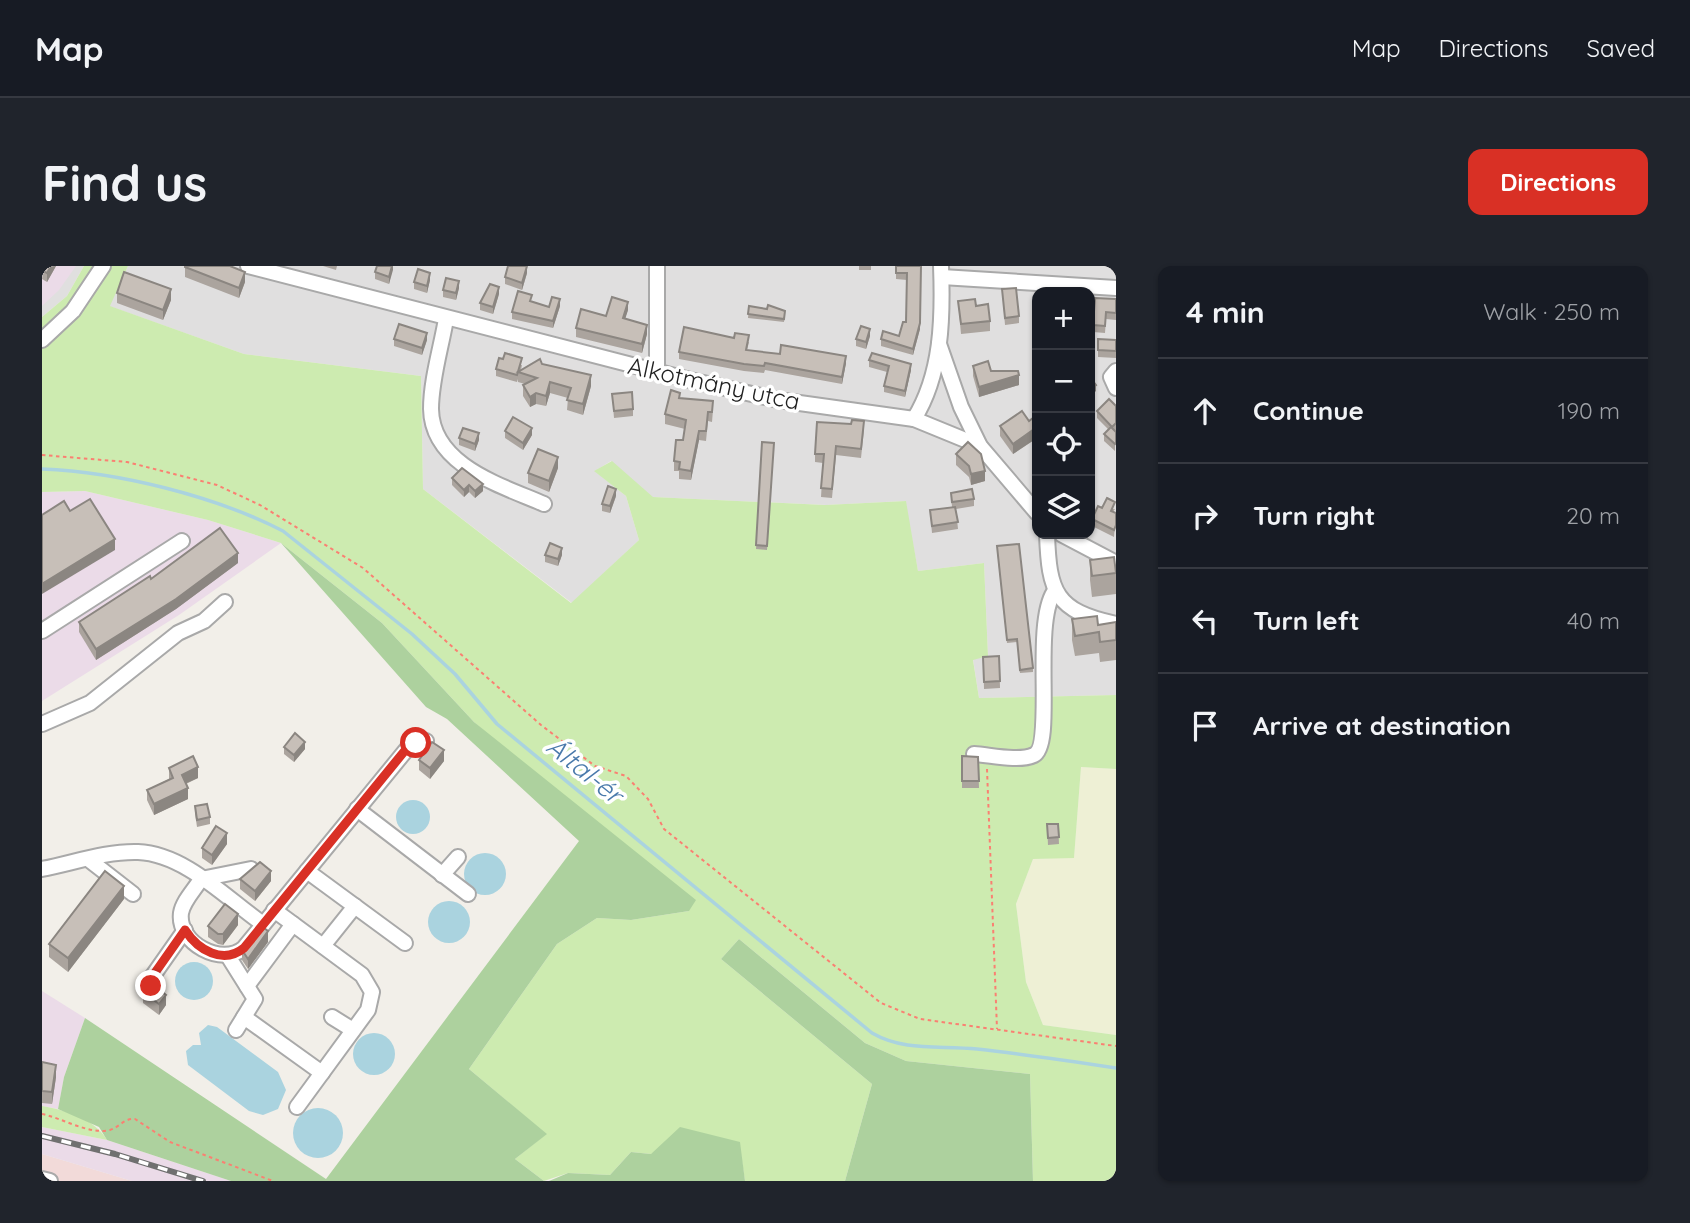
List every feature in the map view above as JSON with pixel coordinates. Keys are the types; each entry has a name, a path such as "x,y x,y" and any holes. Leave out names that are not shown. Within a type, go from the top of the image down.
{"street":[{"path":"42,340 74,311 103,266"},
{"name":"Alkotmány utca","path":"248,266 446,319 778,400 914,419 980,446"},
{"path":"657,266 657,372"},
{"path":"914,419 931,386 939,344 941,272 1116,288"},
{"path":"446,319 431,409 438,434 470,471 544,504"},
{"path":"939,344 961,407 980,446 1032,507"},
{"path":"1116,371 1111,377 1116,388"},
{"path":"1047,539 1048,565 1054,592 1077,612 1116,624"},
{"path":"1071,539 1116,562"},
{"path":"42,631 182,541"},
{"path":"981,754 1026,757 1036,755 1041,749 1044,733 1042,654 1045,610 1054,592"},
{"path":"42,724 90,703 178,633 204,621 225,602"},
{"path":"251,869 201,879 182,911 185,930 201,948 228,956 244,948 407,748 426,741"},
{"path":"357,810 468,894"},
{"path":"42,869 118,853 152,854 178,862 263,924"},
{"path":"442,875 458,857"},
{"path":"88,859 133,894"},
{"path":"307,871 405,943"},
{"path":"323,946 355,906"},
{"path":"274,910 362,975 370,985 372,1005 298,1107"},
{"path":"247,986 293,924"},
{"path":"152,990 152,977 185,930"},
{"path":"228,956 254,999 236,1030"},
{"path":"244,1017 322,1073"},
{"path":"332,1017 353,1030"},
{"path":"42,1179 50,1181"}],"path":[{"path":"42,455 127,461 217,485 260,505 363,568 541,725 595,766 626,776 648,799 664,829 881,1003 920,1019 1116,1046"},
{"path":"981,754 997,1030"},
{"path":"42,1114 93,1129 109,1130 129,1118 135,1119 170,1142 273,1181"}],"shaded area":[{"path":"42,266 84,266 67,296 42,317"},
{"path":"42,266 76,266 59,290 42,306"},
{"path":"128,266 1116,266 1116,695 979,698 973,659 988,656 984,563 918,571 905,501 826,505 652,497 611,461 595,471 626,496 639,540 572,603 423,489 421,376 244,354 109,306"},
{"path":"85,491 208,520 281,543 179,615 42,701 42,492"},
{"path":"42,991 85,1018 64,1077 58,1109 42,1106"},
{"path":"42,1127 107,1140 231,1181 132,1181 42,1154"},
{"path":"42,1154 132,1181 42,1181"}],"green space":[{"path":"84,266 128,266 110,306 244,354 421,376 423,489 571,603 639,540 626,496 594,471 612,461 653,497 825,505 906,501 918,571 984,563 988,656 973,660 979,698 1116,695 1116,769 1081,767 1074,858 1033,859 1016,904 1026,982 1043,1025 1116,1035 1116,1181 1033,1181 1030,1074 906,1061 865,1043 739,939 721,959 872,1084 845,1181 745,1181 739,1142 651,1154 631,1152 610,1175 568,1173 544,1181 515,1159 546,1134 469,1069 557,944 597,918 631,920 689,911 474,722 382,623 281,543 208,520 85,491 42,492 42,317 67,296"},
{"path":"281,543 382,623 474,722 696,900 689,911 631,920 597,918 557,944 469,1069 547,1134 515,1159 544,1181 231,1181 107,1140 99,1127 58,1109 64,1077 85,1018 326,1179 579,841 447,719 426,707"},
{"path":"1081,767 1116,769 1116,1035 1043,1025 1026,982 1016,904 1033,859 1074,857"},
{"path":"739,939 865,1043 906,1061 1030,1074 1033,1181 845,1181 872,1084 721,959"},
{"path":"42,1106 70,1113 87,1121 107,1140 42,1127"},
{"path":"680,1127 740,1142 745,1181 549,1181 568,1173 610,1175 631,1152 651,1154"}],"water":[{"path":"413,800 425,805 430,817 425,829 413,834 401,829 396,817 401,805"},
{"path":"485,853 500,859 506,874 500,889 485,895 470,889 464,874 470,859"},
{"path":"449,901 464,907 470,922 464,937 449,943 434,937 428,922 434,907"},
{"path":"194,962 208,967 213,981 208,995 194,1000 180,995 175,981 180,967"},
{"path":"208,1025 217,1027 278,1072 286,1090 278,1109 263,1115 249,1111 188,1065 186,1051 193,1045 201,1045 199,1033"},
{"path":"374,1033 389,1039 395,1054 389,1069 374,1075 359,1069 353,1054 359,1039"},
{"path":"318,1108 335,1116 343,1133 335,1150 318,1158 301,1150 293,1133 301,1116"}],"building":[{"path":"42,266 51,266 47,273 42,270"},
{"path":"185,266 230,266 245,272 239,288"},
{"path":"377,266 392,266 389,277 375,272"},
{"path":"508,266 527,266 522,283 505,277"},
{"path":"896,266 921,266 920,323 913,349 881,339 883,331 899,336 903,322 906,322 907,273 896,273"},
{"path":"418,269 430,273 427,286 414,282"},
{"path":"124,272 171,289 163,310 117,293"},
{"path":"446,278 459,281 456,293 443,290"},
{"path":"490,284 499,287 493,307 480,303"},
{"path":"1016,288 1019,316 1005,318 1002,289"},
{"path":"518,291 532,295 530,301 549,307 552,297 560,299 553,321 512,312"},
{"path":"612,297 628,302 623,318 647,325 642,344 576,328 581,309 606,316"},
{"path":"1095,298 1116,299 1116,313 1106,312 1105,326 1095,325"},
{"path":"975,299 976,306 988,304 990,321 961,324 958,301"},
{"path":"768,305 785,311 784,319 748,314 749,306 767,309"},
{"path":"399,324 427,333 422,348 394,339"},
{"path":"861,326 870,329 866,342 856,339"},
{"path":"684,327 734,338 735,333 749,335 746,350 780,354 781,345 846,356 842,377 765,363 764,366 744,364 679,352"},
{"path":"1098,339 1116,340 1116,351 1098,350"},
{"path":"505,353 522,358 517,375 496,369 499,358 503,359"},
{"path":"872,353 911,364 905,391 884,386 889,366 869,360"},
{"path":"540,359 542,364 591,375 583,404 567,400 571,388 550,382 546,396 536,393 530,397 523,385 537,378 518,372"},
{"path":"988,361 991,371 1018,371 1019,375 979,387 973,366"},
{"path":"671,390 680,393 679,398 713,401 712,412 708,412 706,431 699,431 691,471 679,469 680,462 674,461 676,440 683,440 686,420 665,414"},
{"path":"632,392 633,409 614,411 612,394"},
{"path":"1109,399 1116,406 1116,423 1112,427 1097,411"},
{"path":"1022,411 1029,421 1032,419 1032,431 1013,444 1000,426"},
{"path":"513,417 532,428 523,443 505,431"},
{"path":"852,420 864,421 861,449 836,446 832,489 821,488 824,454 815,454 817,422 851,424"},
{"path":"1111,427 1116,432 1115,444 1104,434"},
{"path":"463,428 479,433 475,444 459,438"},
{"path":"762,442 774,443 767,546 756,545"},
{"path":"968,442 981,454 985,471 971,474 969,466 956,454"},
{"path":"538,449 558,457 549,481 528,473"},
{"path":"462,468 483,484 475,491 469,485 464,490 452,478"},
{"path":"608,486 616,489 610,506 602,504"},
{"path":"972,489 974,499 952,502 951,493"},
{"path":"1107,498 1115,502 1111,511 1116,513 1114,530 1095,520 1098,506 1102,508"},
{"path":"90,499 115,539 42,584 42,515 64,501 70,511"},
{"path":"955,507 958,522 932,526 930,510"},
{"path":"220,528 238,553 176,599 96,649 79,622 150,576 151,579"},
{"path":"550,543 562,548 558,559 545,555"},
{"path":"1019,544 1033,668 1020,670 1017,639 1007,640 997,546"},
{"path":"1114,557 1116,573 1092,576 1090,560"},
{"path":"1097,616 1098,625 1116,622 1116,640 1100,642 1099,632 1075,636 1072,619"},
{"path":"999,656 1000,681 984,682 983,657"},
{"path":"295,733 305,742 294,755 284,747"},
{"path":"432,742 444,750 430,768 419,760"},
{"path":"193,756 198,767 182,775 188,788 154,804 147,790 173,778 169,768"},
{"path":"962,756 978,757 979,781 962,781"},
{"path":"207,804 210,817 197,820 195,806"},
{"path":"1047,824 1058,824 1059,837 1048,838"},
{"path":"216,826 227,833 212,855 202,848"},
{"path":"260,862 271,871 255,891 240,879"},
{"path":"105,871 124,886 68,958 49,944"},
{"path":"225,904 238,914 223,934 218,934 208,926"},
{"path":"264,928 268,931 248,959 242,950"},
{"path":"147,988 157,988 166,995 159,1004 143,992"},
{"path":"42,1062 56,1065 52,1092 42,1091"}],"waterway":[{"name":"Által-ér","path":"42,469 102,475 166,488 227,507 283,531 412,634 455,674 497,724 872,1033 897,1043 923,1047 977,1049 1116,1068"}],"railway":[{"path":"42,1136 115,1154 203,1181"}],"route":[{"path":"151,986 152,977 185,930 201,948 214,954 228,956 240,952 407,748 416,743"}]}
